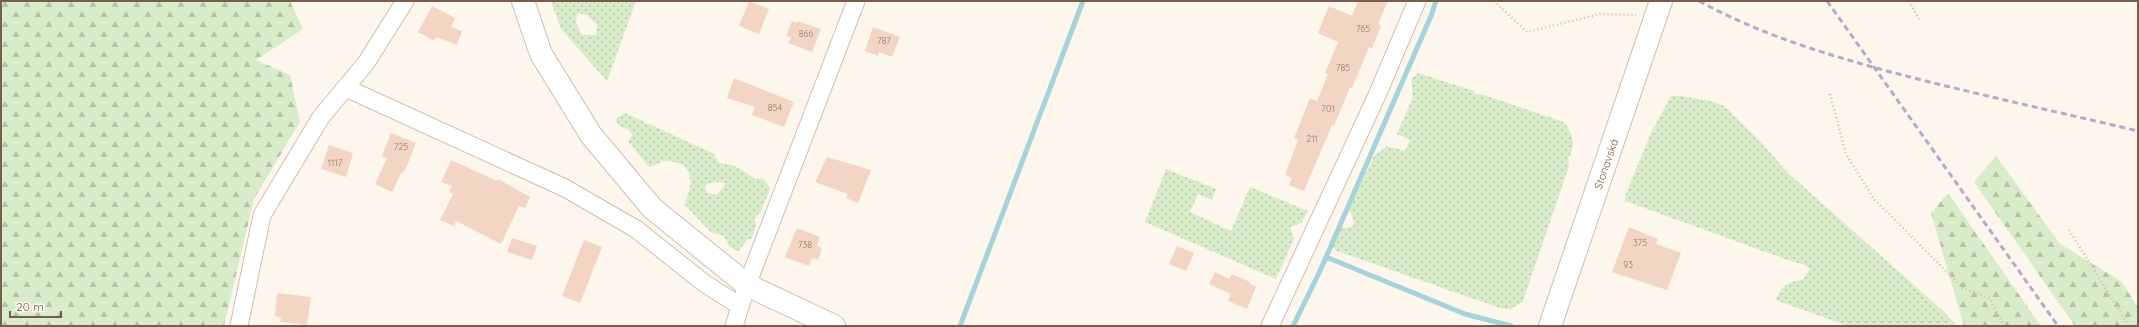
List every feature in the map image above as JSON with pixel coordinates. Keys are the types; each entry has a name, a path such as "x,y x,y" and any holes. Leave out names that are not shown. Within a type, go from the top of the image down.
{"street":[{"path":"239,326 262,215 321,117 366,63 405,1"},
{"path":"523,1 541,54 591,135 652,208 747,285 834,326"},
{"path":"734,326 747,285 856,1"},
{"path":"1270,326 1375,100 1417,1"},
{"name":"Stonavská","path":"1550,326 1658,9"},
{"path":"346,88 565,188 636,229 704,282 740,306"}],"path":[{"path":"1494,1 1527,32 1600,14 1658,9"},
{"path":"1909,1 1921,22"},
{"path":"1830,94 1846,154 1874,199 1963,288 1989,298 2004,326"},
{"path":"2069,230 2129,326"}],"green space":[{"path":"1,1 290,1 303,29 256,60 290,75 300,122 254,199 224,326 1,326"},
{"path":"551,1 636,1 607,81 561,29","holes":["578,13 587,15 597,24 596,35 582,35 576,22"]},
{"path":"1418,73 1474,91 1475,94 1484,95 1563,122 1573,139 1571,153 1568,158 1569,166 1523,301 1511,309 1503,309 1337,251 1333,247 1334,239 1340,227 1346,228 1354,224 1349,210 1374,156 1387,146 1405,151 1410,140 1397,134 1413,97 1411,79"},
{"path":"1671,96 1682,96 1714,102 1724,106 1757,138 1788,173 1943,311 1957,326 1848,326 1776,300 1780,291 1785,285 1802,280 1810,269 1805,265 1625,201 1625,196 1651,133"},
{"path":"625,113 714,154 719,163 738,168 755,179 763,179 770,189 761,211 754,219 756,225 752,238 747,240 739,250 736,251 729,246 724,236 711,232 684,204 688,196 691,182 687,169 675,162 666,161 649,167 628,141 632,135 629,130 618,125 616,119","holes":["710,183 726,183 717,195 707,193 705,186"]},
{"path":"1996,156 2060,244 2122,282 2138,308 2138,326 2075,326 1974,182"},
{"path":"1166,169 1216,189 1212,200 1198,194 1190,212 1231,231 1250,187 1308,211 1301,223 1290,227 1294,239 1276,279 1145,222"},
{"path":"1948,193 2041,326 1964,326 1931,213"}],"building":[{"path":"749,1 769,9 759,34 739,26"},
{"path":"1358,1 1388,1 1378,24 1381,26 1372,48 1369,47 1334,126 1332,125 1304,191 1289,185 1292,178 1285,175 1298,140 1294,138 1310,98 1317,101 1328,74 1325,73 1338,42 1318,33 1329,6 1352,16"},
{"path":"432,6 455,18 451,27 462,31 457,45 436,37 434,41 418,32"},
{"path":"792,21 797,23 797,21 821,29 812,52 788,43 791,37 786,36"},
{"path":"873,27 900,37 892,57 879,52 878,56 865,51"},
{"path":"734,78 794,102 784,127 752,115 755,107 727,98"},
{"path":"391,133 416,143 407,166 403,173 401,173 392,192 375,184 387,158 382,156"},
{"path":"329,145 353,153 346,177 321,169"},
{"path":"827,157 871,170 858,203 846,198 848,194 815,182"},
{"path":"451,160 497,181 498,179 530,197 525,208 519,206 501,244 456,221 454,226 440,220 453,194 449,192 452,186 441,182"},
{"path":"1629,227 1658,239 1656,244 1681,253 1667,290 1612,272"},
{"path":"797,228 820,237 817,246 822,248 818,260 812,258 809,266 785,257"},
{"path":"512,238 537,246 532,260 507,252"},
{"path":"584,240 602,247 580,303 562,296"},
{"path":"1177,246 1194,253 1186,271 1169,264"},
{"path":"1215,272 1229,279 1232,274 1250,282 1249,283 1256,287 1247,309 1228,301 1231,294 1209,284"},
{"path":"277,293 311,297 307,325 280,322 281,317 275,316"}],"waterway":[{"path":"960,326 1083,1"},
{"path":"1293,326 1320,271 1431,16 1436,1"},
{"path":"1326,257 1465,314 1511,326"}],"railway":[{"path":"1699,1 1722,13 1768,33 1839,57 1949,87 2138,131"},
{"path":"1827,1 2058,326"}]}
